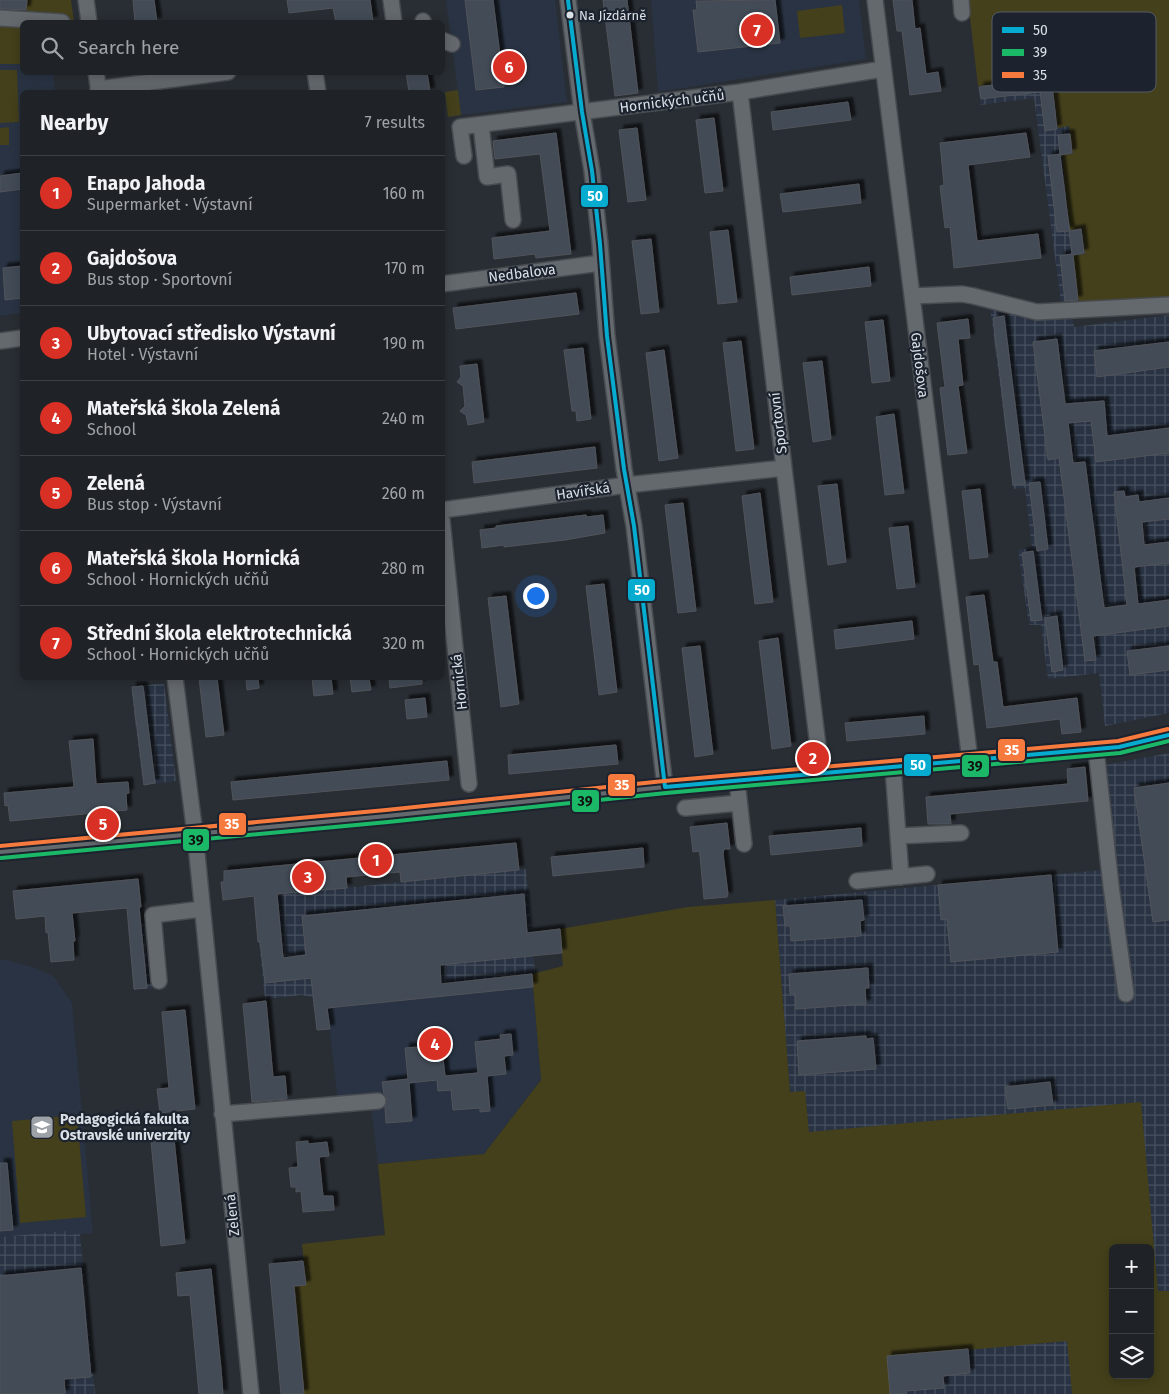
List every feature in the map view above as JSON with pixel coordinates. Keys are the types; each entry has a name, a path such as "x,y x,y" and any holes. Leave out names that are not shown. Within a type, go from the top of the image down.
{"street":[{"path":"86,0 89,20"},
{"path":"391,0 394,20"},
{"path":"568,0 582,112 592,171 607,336 634,526 665,787"},
{"name":"Gajdošova","path":"875,0 970,760"},
{"path":"0,18 31,20"},
{"name":"Hornických učňů","path":"464,156 460,127 740,92 883,69"},
{"path":"96,75 98,90"},
{"path":"105,90 207,75"},
{"path":"315,75 318,90"},
{"name":"Sportovní","path":"740,92 819,754"},
{"path":"481,125 487,176 508,174 513,220"},
{"name":"Nedbalova","path":"445,284 601,264"},
{"path":"912,296 962,294 1037,312 1169,305"},
{"path":"0,341 20,338"},
{"name":"Havířská","path":"445,510 627,485 784,468"},
{"name":"Hornická","path":"445,549 469,784"},
{"name":"Zelená","path":"174,680 195,834 251,1394"},
{"path":"0,852 665,787 1119,747 1169,734"},
{"path":"1096,749 1111,886 1126,994"},
{"path":"893,767 901,877"},
{"path":"737,781 744,844"},
{"path":"685,808 740,803"},
{"path":"898,836 961,833"},
{"path":"857,881 927,874"},
{"path":"159,982 153,915 202,909"},
{"path":"222,1114 378,1101"}],"shaded area":[{"path":"27,0 71,0 74,20 20,20 20,64 0,64 0,13 26,15"},
{"path":"446,0 555,0 567,102 461,115"},
{"path":"651,0 859,0 866,59 658,92"},
{"path":"968,0 1169,0 1169,305 1080,310 1073,256 1085,254 1082,228 1070,230 1062,155 1073,154 1069,126 1058,128 1054,92 1156,92 1156,12 992,12 992,84 978,86"},
{"path":"842,5 845,33 800,38 797,11"},
{"path":"0,64 20,64 20,75 53,75 55,90 20,90 20,313 0,316"},
{"path":"0,70 17,70 19,122 0,123"},
{"path":"992,84 992,92 1054,92 1058,127 1069,126 1073,154 1062,155 1071,230 1082,228 1085,254 1074,256 1079,308 1062,310 1034,98 981,105 978,86"},
{"path":"458,90 461,115 448,117 445,92"},
{"path":"9,127 9,145 0,145 0,128"},
{"path":"990,307 1072,314 1074,327 1169,315 1169,713 1105,726 1099,673 1048,679 1041,625 1029,625 1018,550 1032,548 1025,488 1013,489"},
{"path":"164,683 176,781 143,785 131,687"},
{"path":"1169,753 1169,1394 831,1394 805,1091 790,1093 775,900 1102,870 1094,767"},
{"path":"526,869 535,973 532,974 533,987 314,1009 312,997 302,995 265,999 259,943 282,940 277,895"},
{"path":"775,900 790,1092 805,1091 809,1132 1141,1102 1154,1244 1109,1244 1109,1379 1154,1379 1154,1247 1158,1291 1169,1291 1169,1394 1072,1394 1067,1341 889,1357 892,1394 304,1394 294,1286 306,1284 302,1244 385,1235 378,1164 484,1154 541,1080 532,974 563,966 560,929 688,907"},
{"path":"160,923 166,987 134,990 128,926"},
{"name":"Pedagogická fakulta Ostravské univerzity","path":"0,960 7,960 36,968 54,977 72,1003 93,1233 65,1236 65,1231 0,1237"},
{"path":"533,987 541,1079 484,1154 378,1164 371,1109 339,1111 327,1008"},
{"path":"77,1115 86,1217 20,1223 12,1121"},
{"path":"65,1231 66,1235 80,1234 95,1394 0,1394 0,1237"}],"building":[{"path":"0,0 27,0 26,10 0,9"},
{"path":"133,0 154,0 157,20 135,20"},
{"path":"287,0 370,0 373,20 336,20 333,8 289,13"},
{"path":"465,0 493,0 504,87 476,90"},
{"path":"603,0 627,0 638,93 615,96"},
{"path":"775,0 780,43 698,52 693,10 697,10 696,1"},
{"path":"893,0 912,0 915,29 920,28 926,74 938,72 941,91 910,95 902,31 897,31"},
{"path":"406,75 427,75 430,90 409,90"},
{"path":"992,85 992,92 1040,92 981,99 979,87"},
{"path":"1040,92 1053,92 1057,129 1045,131"},
{"path":"848,102 851,120 773,130 771,112"},
{"path":"714,118 723,191 705,193 696,120"},
{"path":"637,128 646,200 628,202 619,130"},
{"path":"556,133 571,254 536,258 535,254 494,259 492,238 550,231 540,154 495,159 493,141"},
{"path":"1026,133 1030,157 968,165 977,241 1038,234 1041,258 954,268 950,227 945,228 940,186 944,185 940,143"},
{"path":"1070,134 1072,153 1060,155 1070,231 1081,229 1084,253 1073,255 1078,300 1065,301 1060,256 1072,254 1069,231 1057,232 1048,156 1060,154 1058,135"},
{"path":"20,173 20,189 0,192 0,176"},
{"path":"859,184 861,203 783,212 780,194"},
{"path":"728,230 737,302 718,304 710,232"},
{"path":"651,239 659,312 641,314 632,241"},
{"path":"20,266 20,298 5,300 3,268"},
{"path":"869,267 871,286 792,295 790,277"},
{"path":"576,293 579,314 456,329 453,308"},
{"path":"1004,316 1025,484 1013,485 993,318"},
{"path":"968,319 970,338 958,339 963,385 958,386 967,453 948,455 940,388 945,387 937,323"},
{"path":"883,320 890,381 872,383 865,322"},
{"path":"1057,339 1065,404 1104,401 1107,436 1169,428 1169,453 1096,462 1091,421 1068,423 1073,463 1085,462 1104,608 1127,605 1114,492 1124,491 1125,497 1138,495 1139,502 1169,498 1169,519 1142,522 1144,545 1169,542 1169,563 1134,567 1138,604 1169,600 1169,626 1093,636 1096,660 1085,661 1059,458 1048,460 1033,342"},
{"path":"741,341 754,449 736,451 723,343"},
{"path":"1169,342 1169,367 1097,377 1094,351"},
{"path":"583,348 591,419 577,421 576,411 572,411 564,350"},
{"path":"664,350 678,458 659,461 646,353"},
{"path":"822,361 831,439 813,442 803,363"},
{"path":"477,364 484,422 468,425 466,415 460,411 465,406 463,386 457,382 461,377 460,366"},
{"path":"894,414 904,493 885,495 876,417"},
{"path":"595,447 597,468 474,483 472,462"},
{"path":"1040,482 1048,549 1037,551 1029,483"},
{"path":"837,484 846,562 828,565 818,486"},
{"path":"980,489 988,557 970,559 962,491"},
{"path":"760,493 773,602 755,604 742,496"},
{"path":"683,503 696,611 678,613 665,505"},
{"path":"586,515 587,517 603,515 605,533 565,540 482,548 480,530 496,528 496,526"},
{"path":"908,526 915,587 897,589 889,528"},
{"path":"1033,551 1042,620 1031,621 1022,553"},
{"path":"604,584 617,692 599,695 586,586"},
{"path":"984,595 993,662 997,662 1003,707 1077,698 1081,732 1062,734 1060,719 987,728 979,664 974,665 966,597"},
{"path":"506,596 519,704 501,707 488,598"},
{"path":"1057,616 1063,670 1052,672 1045,618"},
{"path":"912,621 914,639 836,649 834,630"},
{"path":"778,638 791,746 772,749 759,641"},
{"path":"700,646 713,754 695,757 682,648"},
{"path":"1169,646 1169,670 1130,675 1127,651"},
{"path":"199,680 217,680 224,735 206,737"},
{"path":"246,680 258,680 259,688 247,690"},
{"path":"312,680 331,680 333,694 314,696"},
{"path":"350,680 369,680 371,690 352,692"},
{"path":"389,680 422,680 422,684 390,688"},
{"path":"143,686 155,783 144,785 132,687"},
{"path":"425,698 427,717 407,719 405,700"},
{"path":"924,716 925,734 847,741 845,723"},
{"path":"93,739 96,784 128,782 129,793 126,794 127,810 10,821 8,805 5,806 4,793 74,787 69,741"},
{"path":"616,745 618,764 509,774 508,755"},
{"path":"447,761 449,780 233,800 231,782"},
{"path":"1085,767 1088,801 950,814 951,824 928,824 926,797 1068,784 1067,769"},
{"path":"1169,783 1169,920 1153,922 1134,788"},
{"path":"727,823 730,849 724,849 723,854 728,894 727,897 704,899 700,856 699,851 693,852 690,827"},
{"path":"861,828 862,846 771,855 769,836"},
{"path":"516,843 519,870 401,882 400,872 346,877 347,888 277,894 283,958 306,955 302,916 524,894 527,933 560,929 562,953 440,965 441,984 532,974 533,987 327,1008 330,1029 317,1030 311,978 265,983 260,942 258,942 254,896 223,900 221,882 224,882 224,871"},
{"path":"643,848 644,867 553,876 551,857"},
{"path":"1051,875 1058,952 951,962 947,919 941,920 938,885"},
{"path":"138,879 147,988 134,989 127,908 72,913 75,941 73,941 74,960 51,962 45,916 16,919 13,891"},
{"path":"862,900 864,920 860,921 861,936 791,941 790,926 785,926 783,906"},
{"path":"868,968 869,988 865,988 866,1004 796,1009 795,994 790,994 789,974"},
{"path":"266,1001 273,1077 285,1076 287,1099 252,1102 243,1004"},
{"path":"185,1010 195,1109 160,1113 157,1089 169,1088 162,1012"},
{"path":"511,1034 513,1055 504,1056 506,1074 487,1076 490,1111 480,1112 480,1108 453,1110 451,1090 438,1091 437,1080 409,1083 412,1121 386,1123 385,1107 387,1100 382,1082 408,1079 405,1048 432,1046 432,1042 441,1041 445,1076 478,1073 475,1042 501,1039 500,1035"},
{"path":"866,1036 866,1039 873,1038 876,1069 799,1075 797,1041"},
{"path":"1050,1082 1053,1105 1008,1109 1005,1087"},
{"path":"174,1139 185,1243 161,1246 151,1141"},
{"path":"308,1141 308,1144 327,1142 329,1156 319,1157 323,1196 333,1196 334,1210 303,1212 301,1191 296,1192 296,1187 291,1187 289,1168 298,1167 296,1142"},
{"path":"0,1163 7,1163 13,1230 0,1231"},
{"path":"303,1261 306,1285 294,1286 304,1394 281,1394 269,1264"},
{"path":"81,1268 91,1377 64,1379 65,1394 0,1394 0,1276"},
{"path":"211,1269 223,1394 199,1394 190,1295 178,1296 176,1273"},
{"path":"968,1349 970,1373 943,1376 944,1388 906,1391 907,1394 890,1394 887,1356"}],"transit line":[{"name":"50","path":"568,0 582,112 592,171 607,336 624,469 634,526 665,787"},
{"name":"35","path":"0,846 386,810 664,781 1118,741 1168,729"},
{"name":"50","path":"665,787 1119,747 1169,735"},
{"name":"39","path":"1,858 388,822 666,793 1120,753 1169,741"}],"place":[{"name":"Na Jízdárně","path":"570,15"},
{"name":"Střední škola elektrotechnická","path":"757,30"},
{"name":"Mateřská škola Hornická","path":"509,67"},
{"name":"Gajdošova","path":"813,758"},
{"name":"Zelená","path":"103,824"},
{"name":"Enapo Jahoda","path":"376,860"},
{"name":"Ubytovací středisko Výstavní","path":"308,877"},
{"name":"Mateřská škola Zelená","path":"435,1044"},
{"name":"Pedagogická fakulta Ostravské univerzity","path":"42,1127"}]}
